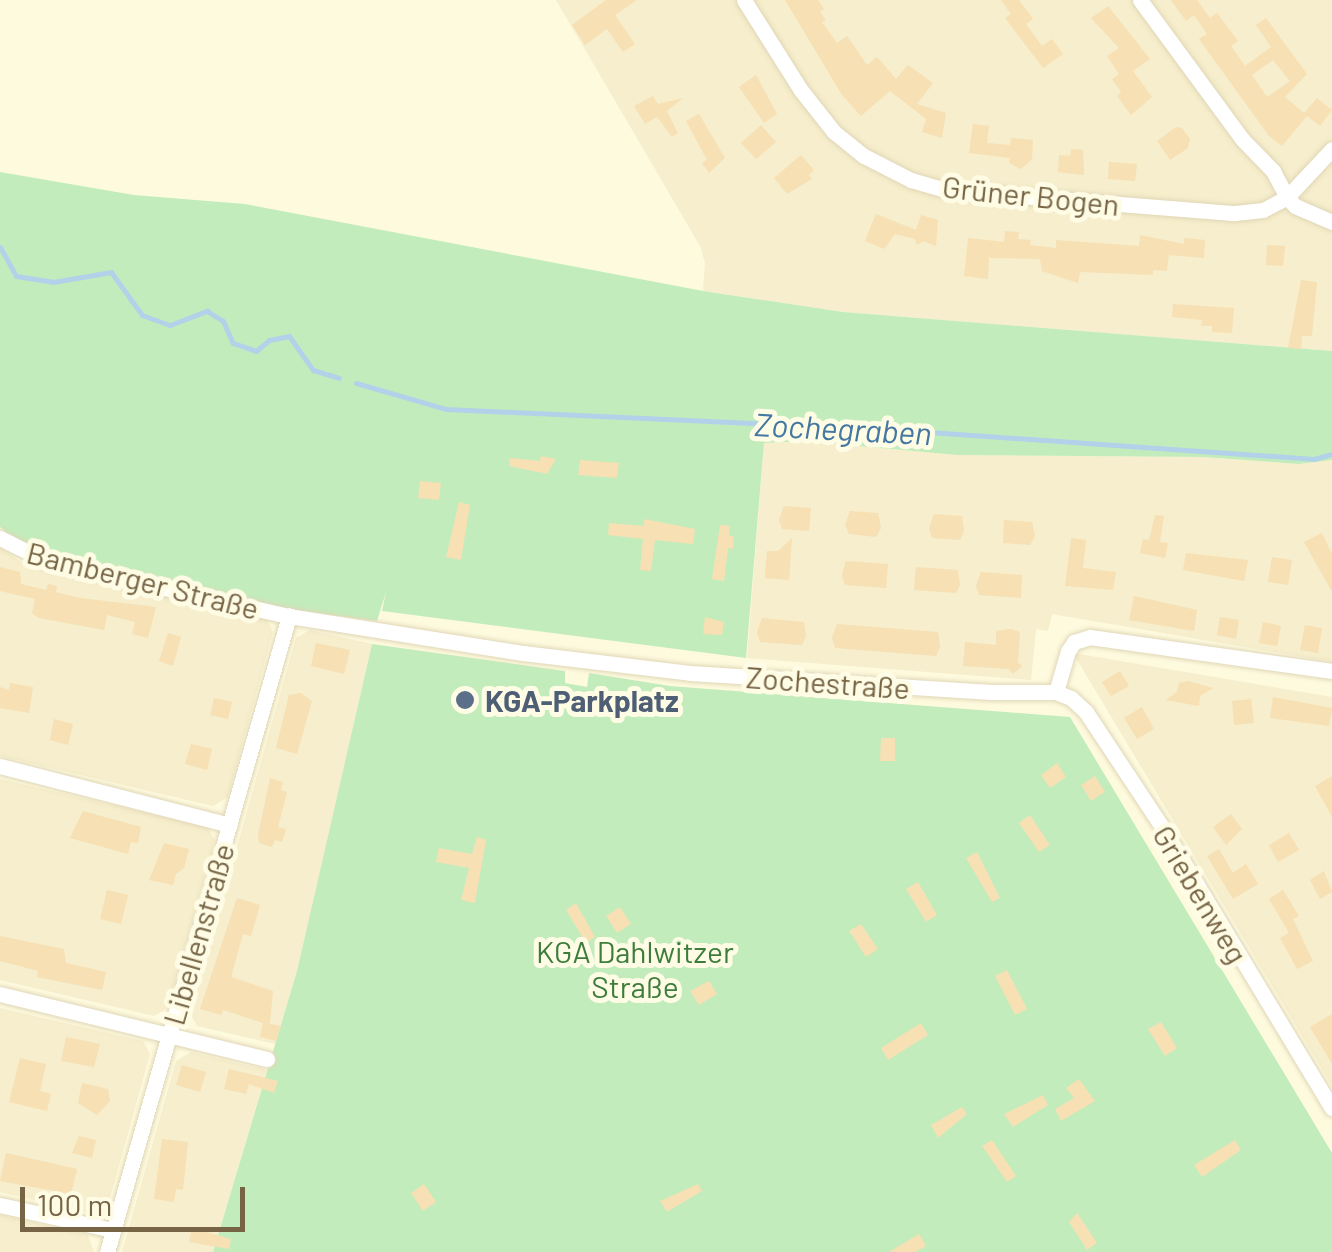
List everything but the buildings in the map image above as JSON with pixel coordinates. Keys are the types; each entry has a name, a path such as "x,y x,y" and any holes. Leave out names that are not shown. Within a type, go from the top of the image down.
{"street":[{"name":"Grüner Bogen","path":"744,0 800,89 834,132 877,164 911,180 946,190 1235,213 1263,210 1287,197"},
{"path":"1140,0 1242,139 1273,172 1287,197 1295,206 1332,222"},
{"path":"1287,197 1332,149"},
{"name":"Bamberger Straße","path":"0,538 46,561 289,616"},
{"name":"Zochestraße","path":"289,616 672,671 991,692 1056,692"},
{"name":"Libellenstraße","path":"107,1252 289,616"},
{"path":"1056,692 1068,651 1074,642 1090,636 1332,671"},
{"name":"Griebenweg","path":"1056,692 1086,712 1164,830 1332,1108"},
{"path":"0,766 230,824"},
{"path":"0,994 267,1059"},
{"path":"0,1205 113,1230"}],"shaded area":[{"path":"556,0 1332,0 1332,351 843,312 703,291 705,263 700,246"},
{"path":"804,441 957,455 1203,457 1299,464 1332,460 1332,662 1052,614 1048,631 1036,629 1031,680 747,658 764,443"},
{"path":"0,547 21,562 266,618 273,632 228,797 213,806 0,756"},
{"path":"310,630 372,644 297,971 275,1044 197,1026 190,1013 296,638"},
{"path":"1073,653 1332,697 1332,1086"},
{"path":"0,779 207,827 215,840 168,1008 154,1016 0,980"},
{"path":"0,1008 143,1041 150,1054 108,1205 94,1214 0,1192"},
{"path":"191,1052 267,1070 213,1252 122,1252 176,1061"},
{"path":"0,1215 88,1235 94,1252 0,1252"}],"green space":[{"path":"0,172 134,195 245,204 703,291 843,312 1332,351 1332,460 1299,464 1203,457 957,455 804,441 764,443 746,658 382,611 386,592 377,621 295,610 26,549 0,527"},
{"name":"KGA Dahlwitzer Straße","path":"372,644 565,671 565,683 587,687 589,673 670,686 1070,717 1332,1153 1332,1252 213,1252 297,971"}],"waterway":[{"name":"Zochegraben","path":"0,247 16,276 53,282 111,272 142,315 170,325 207,311 223,321 233,343 256,351 269,340 289,336 313,370 339,378"},
{"name":"Zochegraben","path":"356,383 446,409 901,430 1314,459 1332,454"}],"place":[{"name":"KGA-Parkplatz","path":"465,700"}]}
